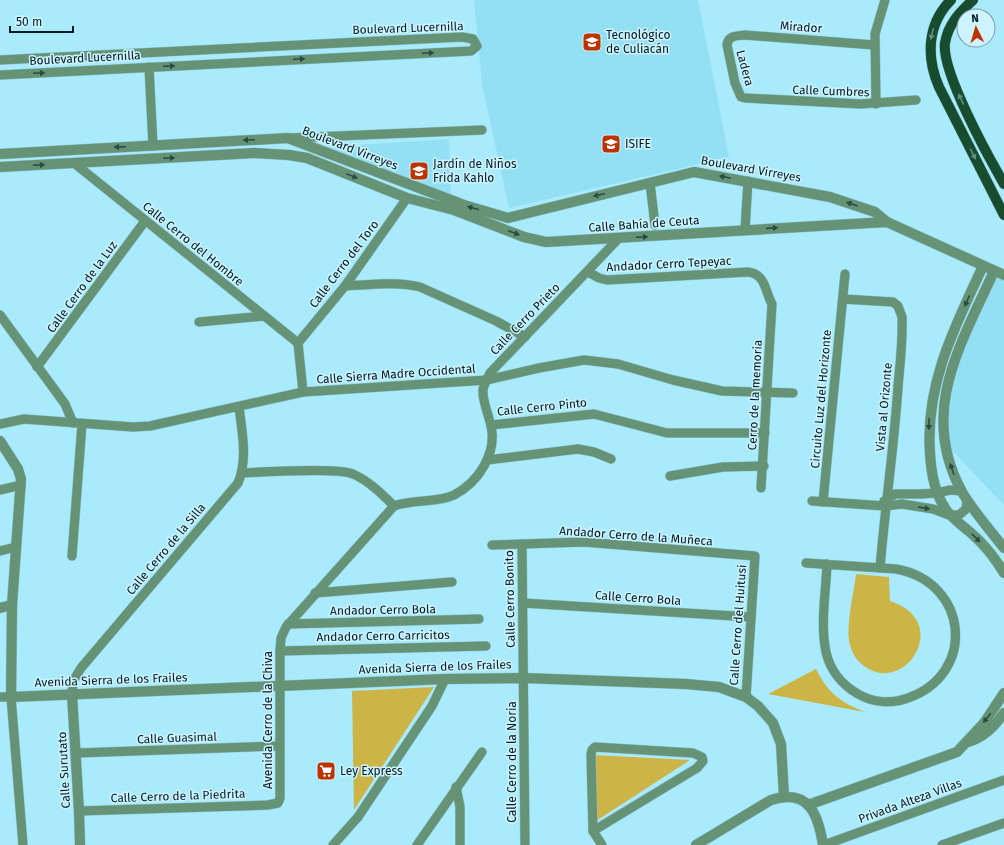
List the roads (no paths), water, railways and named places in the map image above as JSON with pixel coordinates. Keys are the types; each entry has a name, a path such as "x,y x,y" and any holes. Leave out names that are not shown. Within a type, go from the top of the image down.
{"main road":[{"path":"951,0 941,13 932,33 930,51 932,68 939,87 1004,215"},
{"path":"973,0 960,12 948,31 945,45 947,65 956,88 1004,184"}],"street":[{"path":"876,104 874,45 876,25 885,0"},
{"name":"Mirador","path":"727,41 732,37 745,35 874,45"},
{"name":"Boulevard Lucernilla","path":"0,60 462,37 471,37 477,44 476,49 471,51 0,75"},
{"name":"Ladera","path":"727,41 737,89 741,97 745,98"},
{"path":"149,67 153,146"},
{"name":"Calle Cumbres","path":"745,98 801,102 876,104 916,100"},
{"path":"288,138 482,130"},
{"name":"Boulevard Virreyes","path":"0,154 288,138 464,205 508,218 694,172 843,201 875,212 887,222"},
{"name":"Calle Bahía de Ceuta","path":"74,163 254,153 288,154 307,158 407,198 454,210 538,241 564,242 887,222 1004,275"},
{"path":"325,165 330,155"},
{"path":"0,168 74,163"},
{"name":"Calle Cerro del Hombre","path":"74,163 298,343"},
{"path":"745,230 748,182"},
{"path":"650,183 655,225"},
{"name":"Calle Cerro del Toro","path":"298,343 345,286 407,198"},
{"name":"Calle Cerro de la Luz","path":"37,367 145,221"},
{"name":"Calle Cerro Prieto","path":"487,380 494,369 619,238"},
{"path":"983,266 942,358 932,395 929,446 937,493 949,515 982,544 1004,572"},
{"path":"994,271 953,363 944,400 943,413 945,443 953,473 967,500 1004,548"},
{"name":"Andador Cerro Tepeyac","path":"588,272 599,278 607,280 753,272 764,284 772,304"},
{"name":"Circuito Luz del Horizonte","path":"823,502 845,274"},
{"path":"345,286 410,284 420,287 496,322 525,338"},
{"name":"Vista al Orizonte","path":"843,299 893,302 898,306 902,317 897,400 880,568"},
{"name":"Cerro de la memoria","path":"761,488 764,466 772,304"},
{"path":"0,315 78,423 72,556"},
{"path":"199,322 264,316"},
{"path":"298,343 303,392"},
{"name":"Calle Sierra Madre Occidental","path":"0,424 24,419 133,427 150,426 303,392 487,380 558,364 591,360 618,364 707,388 744,393 793,393"},
{"path":"242,472 333,471 352,473 366,481 392,508 405,502 453,495 471,482 480,473 487,460 492,440 491,425 483,392 487,380"},
{"name":"Calle Cerro de la Silla","path":"72,694 73,681 81,668 238,483 242,472 244,455 239,406"},
{"name":"Calle Cerro Pinto","path":"491,425 580,414 594,414 619,420 656,432 679,434 765,433"},
{"path":"0,441 18,469 21,485 12,605 11,697 23,845"},
{"path":"487,460 578,449 594,452 612,459"},
{"path":"670,476 723,467 764,466"},
{"path":"0,490 21,485"},
{"path":"886,503 895,494 937,493 950,490 962,491"},
{"path":"812,501 875,506 886,503 902,504 933,509 949,515 959,515 964,513 967,500"},
{"name":"Avenida Cerro de la Chiva","path":"278,803 280,798 278,685 281,638 288,624 392,508"},
{"name":"Andador Cerro de la Muñeca","path":"492,545 584,542 755,556"},
{"name":"Calle Cerro Bonito","path":"522,544 524,678"},
{"path":"0,551 16,547"},
{"name":"Calle Cerro del Huitusi","path":"746,697 755,556"},
{"path":"806,563 828,564 880,568 915,573 937,588 947,602 955,628 953,654 938,679 916,696 894,702 878,701 860,696 846,687 832,669 826,653 824,639 828,564"},
{"path":"315,593 452,582"},
{"name":"Calle Cerro Bola","path":"523,603 751,617"},
{"path":"0,608 12,605"},
{"name":"Andador Cerro Bola","path":"288,624 479,619"},
{"name":"Andador Cerro Carricitos","path":"280,651 486,646"},
{"name":"Avenida Sierra de los Frailes","path":"11,697 445,679 524,678 686,684 719,687 746,697 766,715 778,732 781,744 784,796"},
{"name":"Calle Cerro de la Noria","path":"524,678 525,845"},
{"path":"333,845 362,810 432,706 445,679"},
{"path":"808,805 946,758 957,752 968,742 973,733 993,710 1004,693"},
{"name":"Calle Surutato","path":"72,694 77,754 80,845"},
{"path":"0,697 11,697"},
{"path":"968,742 978,739 1004,714"},
{"name":"Calle Guasimal","path":"77,754 279,746"},
{"path":"593,831 697,768 702,763 702,757 693,753 593,748 591,755 593,831 602,845"},
{"path":"417,845 456,787 482,752"},
{"name":"Privada Alteza Villas","path":"823,845 1004,780"},
{"path":"456,787 460,807 460,845"},
{"path":"696,845 771,800 784,796 791,796 808,805 818,821 823,845"},
{"name":"Calle Cerro de la Piedrita","path":"80,811 268,805 278,803"},
{"path":"942,845 1004,823"}],"place":[{"name":"Tecnológico de Culiacán","path":"592,42"},
{"name":"ISIFE","path":"611,144"},
{"name":"Jardín de Niños Frida Kahlo","path":"419,171"},
{"name":"Ley Express","path":"326,771"}]}
